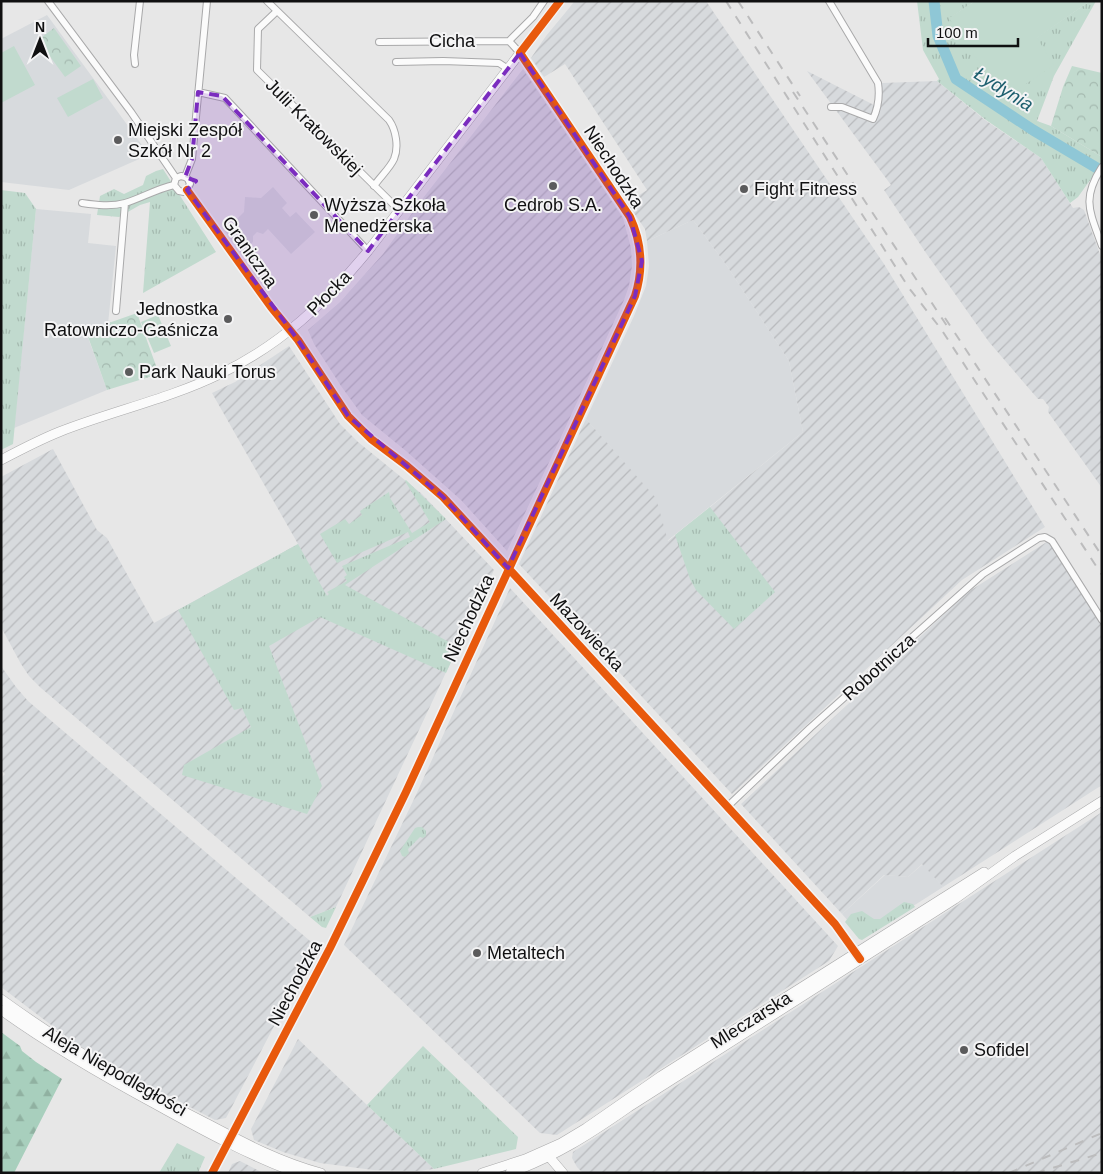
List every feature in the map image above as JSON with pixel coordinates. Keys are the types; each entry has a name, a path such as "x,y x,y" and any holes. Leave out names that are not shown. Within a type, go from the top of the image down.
{"main road":[{"name":"Płocka","path":"1,460 57,433 163,397 220,374 275,342 290,331 324,301 368,251 560,1"},
{"name":"Mleczarska","path":"510,1173 590,1134 857,956 955,898 1015,856 1102,801"},
{"name":"Aleja Niepodległości","path":"1,1000 45,1031 230,1140"},
{"name":"Aleja Niepodległości","path":"1,1010 85,1066 230,1140"},
{"path":"230,1140 264,1160 297,1173"},
{"path":"230,1140 275,1158 322,1173"},
{"path":"547,1154 563,1173"},
{"name":"Mleczarska","path":"482,1173 547,1154"}],"street":[{"path":"48,1 131,112 176,178 174,186 178,192 187,190 190,184 185,176"},
{"path":"135,64 134,55 140,1"},
{"path":"185,176 192,159 207,1"},
{"path":"267,1 395,128 395,154 393,160 374,186"},
{"path":"520,53 510,41 534,17 544,1"},
{"path":"829,1 878,83 879,92 873,119 842,107 831,107"},
{"name":"Julii Kratowskiej","path":"276,11 258,29 257,70 399,210"},
{"name":"Cicha","path":"379,42 510,41"},
{"name":"Niechodzka","path":"212,1173 330,948 406,792 508,568 636,296 642,261 638,237 630,217 520,53"},
{"path":"396,62 499,63 508,68"},
{"path":"198,92 225,98 368,251"},
{"path":"1102,167 1095,177 1089,196 1089,205 1102,246"},
{"path":"176,178 185,176"},
{"path":"82,203 110,206 125,204 158,189 174,186"},
{"name":"Graniczna","path":"187,190 290,331"},
{"path":"116,311 125,204"},
{"name":"Mazowiecka","path":"290,331 298,340 348,416 371,439 407,466 442,497 835,924 857,956"},
{"name":"Robotnicza","path":"727,807 810,728 983,574 1039,538 1045,537 1052,541 1102,620"}],"highlighted area":[{"path":"520,53 630,217 642,261 635,296 508,568 443,497 348,416 298,340 187,190 196,181 185,177 192,159 198,92 222,96 368,251"}],"shaded area":[{"path":"575,1 706,1 884,264 1045,527 962,580 732,794 519,564 586,419 656,498 668,541 803,432 789,361 727,266 693,220 647,241 645,229 627,203 647,190 565,64 544,77 531,58 546,36"},
{"path":"47,15 147,152 146,156 69,190 1,182 1,39"},
{"path":"523,69 623,218 631,248 632,266 629,286 624,300 507,551 461,500 362,415 314,344 308,330 340,302 383,254 420,202"},
{"path":"807,71 874,105 882,83 937,81 985,120 1041,158 1073,208 1079,207 1084,210 1102,260 1102,488 1048,412 1049,407 1043,399 1038,399 989,342 926,253 884,190 891,185"},
{"path":"273,187 287,203 282,208 290,217 296,212 315,232 291,254 268,229 263,234 257,232 253,236 253,242 241,253 225,231 244,212 245,197 261,198"},
{"path":"36,209 91,214 88,243 116,246 108,324 86,332 107,390 14,428"},
{"path":"693,220 727,266 789,361 803,432 667,541 655,498 586,419 646,286 649,266 647,241"},
{"path":"289,346 340,424 358,442 422,494 494,570 336,907 310,917 41,688 29,676 21,664 1,627 1,477 53,449 97,530 107,538 154,623 298,544 212,393 235,382"},
{"path":"1053,538 1102,614 1102,785 943,887 922,864 908,877 884,875 842,914 741,804 968,592"},
{"path":"510,588 838,946 829,961 557,1135 540,1133 344,945 415,797"},
{"path":"1,666 28,701 316,946 226,1118 215,1120 134,1078 75,1043 1,987 1,778 5,774 1,770"},
{"path":"1102,812 1102,1173 583,1173 577,1167 572,1158 573,1152"},
{"path":"923,864 943,887 863,938 842,914 885,875 908,877"},
{"path":"298,1039 434,1169 417,1171 373,1170 320,1163 283,1152 254,1140 251,1129"},
{"path":"240,1161 263,1173 228,1173 232,1164"}],"green space":[{"path":"917,1 975,1 950,18 1036,38 1090,1 1096,1 1054,76 1037,121 1051,126 1102,157 1102,167 1078,197 1070,203 1041,158 986,120 937,81 939,79 923,50"},
{"path":"975,1 1090,1 1037,38 1054,65 1004,99 949,18"},
{"path":"54,28 81,66 65,77 38,40"},
{"path":"14,46 35,85 1,103 1,53"},
{"path":"1072,66 1102,73 1102,157 1051,126 1063,87"},
{"path":"93,79 103,98 68,117 57,98"},
{"path":"163,169 216,252 143,293 150,202 140,205 119,217 97,215 100,196 114,189 124,194 143,185 146,176"},
{"path":"1,190 25,193 36,209 13,444 1,450"},
{"path":"137,313 159,374 107,390 86,331"},
{"path":"158,315 171,346 154,353 141,322"},
{"path":"406,480 446,519 345,585 458,647 446,673 320,617 269,646 322,786 307,814 182,775 184,765 251,727 242,708 234,710 178,610 298,544 327,596 329,594 327,592 347,581 344,577 347,575 342,566 410,537 408,532 337,563 320,534 345,519 349,524 362,515 360,511 389,492 390,498 412,533 430,522"},
{"path":"710,507 775,592 734,629 696,590 690,579 675,535"},
{"path":"422,827 426,831 426,836 420,837 408,849 409,853 405,857 402,856 400,851 415,828"},
{"path":"904,902 913,904 915,907 862,940 845,922 851,914 862,911 874,919 880,919"},
{"path":"336,907 326,928 310,917"},
{"path":"1,1032 20,1046 22,1051 36,1062 62,1079 14,1173 1,1173"},
{"path":"423,1046 518,1137 516,1149 434,1169 367,1105"},
{"path":"177,1143 205,1157 198,1173 159,1173"}],"waterway":[{"name":"Łydynia","path":"934,1 938,36 956,79 1033,130 1102,171"}],"railway":[{"path":"726,1 909,288 941,329 1102,575"},
{"path":"738,1 800,96"},
{"path":"793,92 947,326"},
{"path":"945,318 1102,556"},
{"path":"1009,1173 1102,1133"},
{"path":"1036,1173 1102,1153"}],"cycle path":[{"path":"212,1173 330,948 406,792 638,286 641,266 639,246 630,217 520,53 560,1"},
{"path":"187,190 271,307 298,340 348,416 371,439 407,466 443,497 835,924 860,959"}],"place":[{"name":"Miejski Zespół Szkół Nr 2","path":"118,140"},
{"name":"Cedrob S.A.","path":"553,186"},
{"name":"Fight Fitness","path":"744,189"},
{"name":"Wyższa Szkoła Menedżerska","path":"314,215"},
{"name":"Jednostka Ratowniczo-Gaśnicza","path":"228,319"},
{"name":"Park Nauki Torus","path":"129,372"},
{"name":"Metaltech","path":"477,953"},
{"name":"Sofidel","path":"964,1050"}]}
